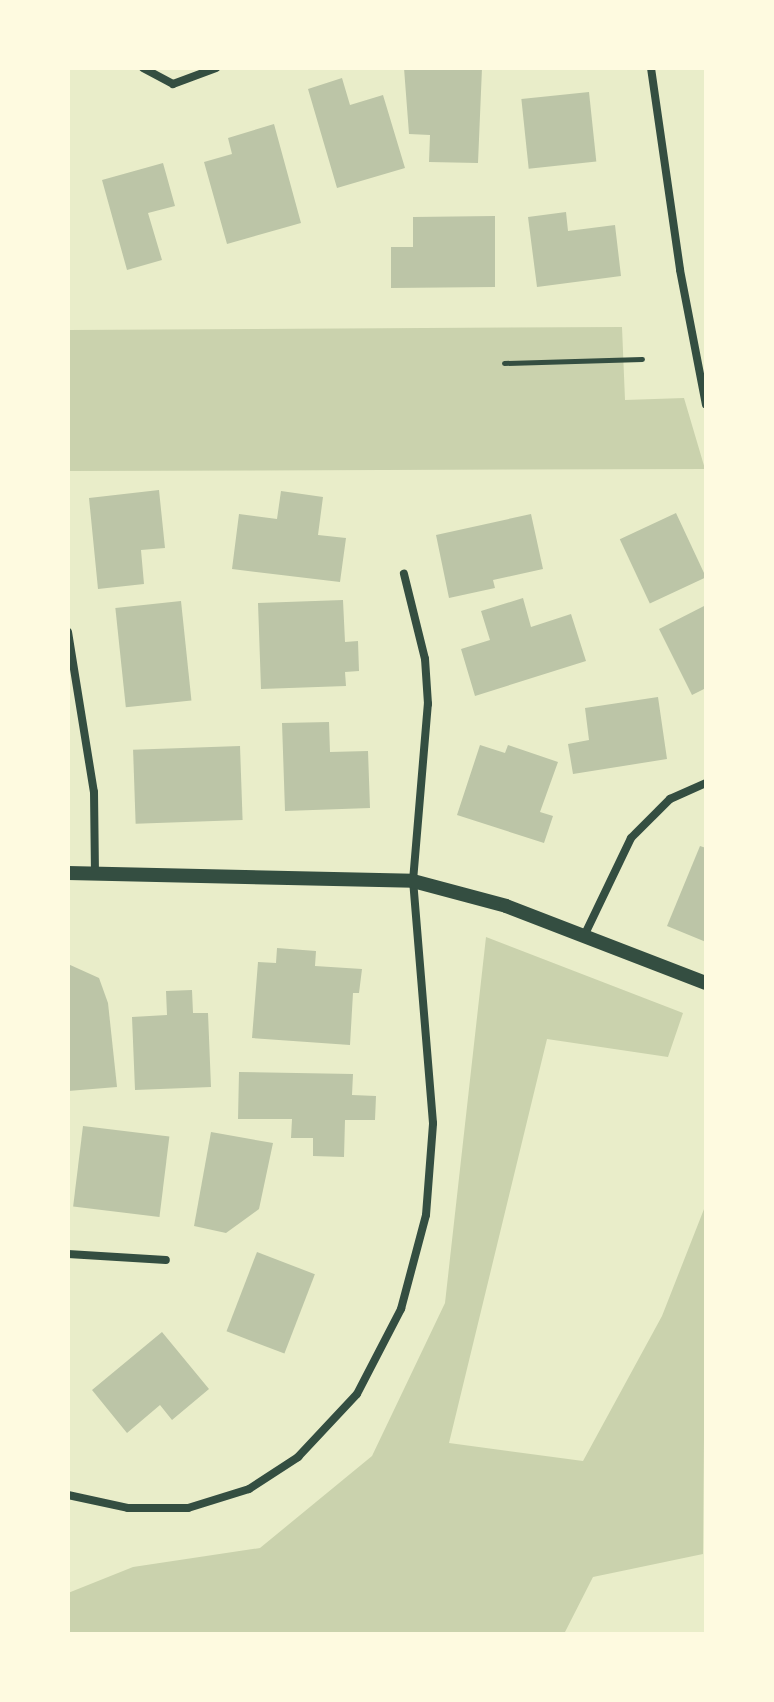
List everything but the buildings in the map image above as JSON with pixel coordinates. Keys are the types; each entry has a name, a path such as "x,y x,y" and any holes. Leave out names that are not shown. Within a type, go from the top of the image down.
{"street":[{"path":"143,68 173,84 216,68"},
{"path":"651,68 680,270 706,405"},
{"path":"68,1495 128,1508 188,1508 249,1489 298,1457 357,1394 382,1353 401,1309 426,1215 433,1123 413,881 428,704 425,659 404,574"},
{"path":"68,632 87,729 95,872"},
{"path":"585,934 631,838 670,799 706,783"},
{"path":"68,873 413,881 585,934 706,983"},
{"path":"68,1254 166,1260"}],"path":[{"path":"504,363 642,359"}],"green space":[{"path":"622,327 625,400 684,398 705,469 68,471 68,330"},
{"path":"486,937 683,1013 668,1057 547,1039 449,1443 583,1461 662,1316 706,1204 703,1554 593,1577 564,1634 68,1634 68,1593 133,1567 260,1548 372,1456 445,1303"}]}
